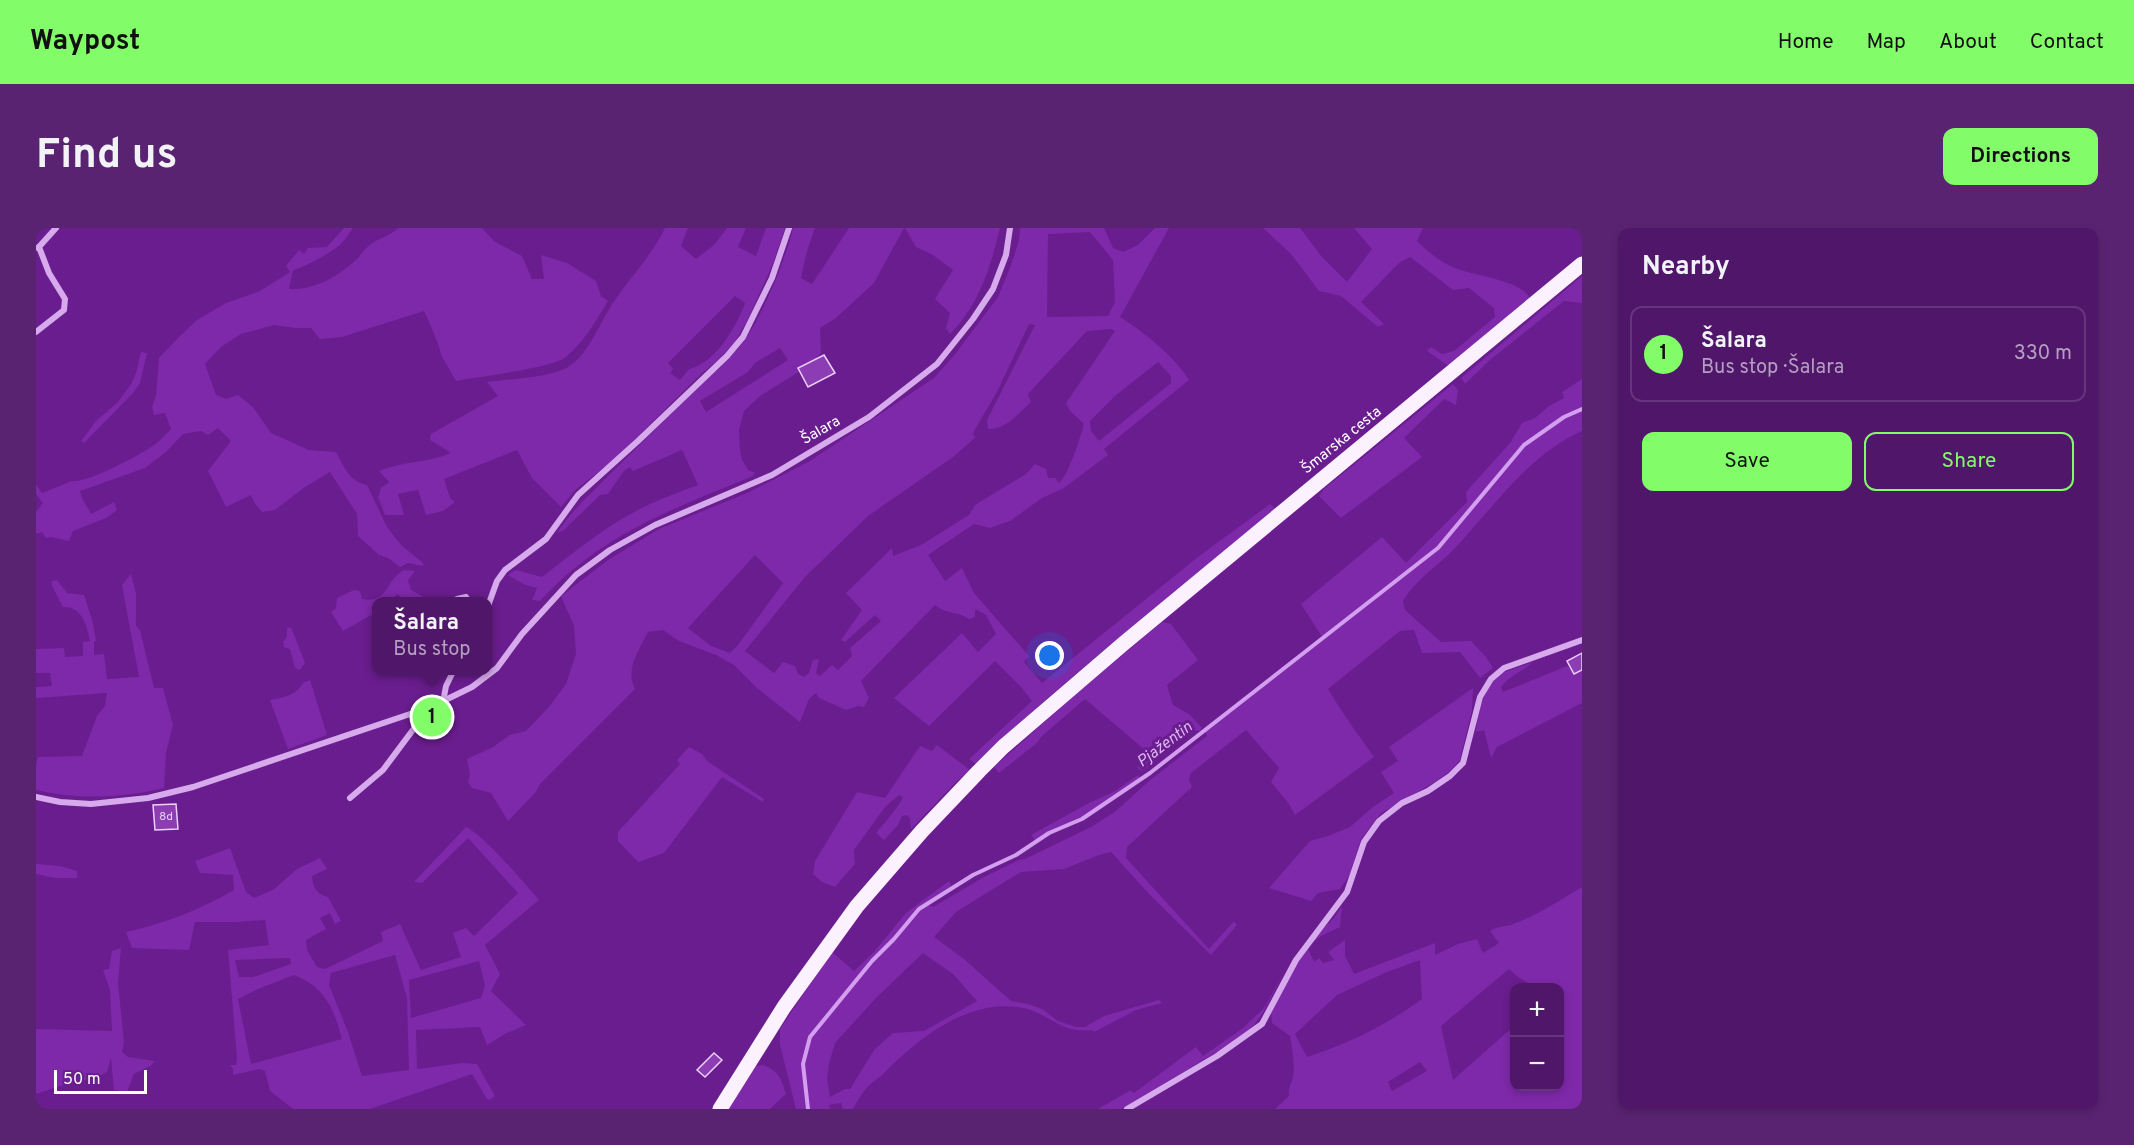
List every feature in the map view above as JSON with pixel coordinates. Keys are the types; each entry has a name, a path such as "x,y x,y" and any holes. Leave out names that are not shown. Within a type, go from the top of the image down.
{"main road":[{"name":"Šmarska cesta","path":"720,1109 784,1007 857,906 915,839 1003,747 1123,644 1582,264"}],"street":[{"path":"36,332 64,310 65,299 49,273 38,248 56,228"},
{"path":"491,597 497,581 505,570 546,539 578,495 727,356 743,337 772,278 789,228"},
{"name":"Šalara","path":"492,672 522,634 576,575 610,550 655,525 772,475 869,417 937,364 973,319 993,289 1006,255 1010,228"},
{"path":"1127,1109 1217,1056 1262,1024 1306,944 1331,916 1347,892 1364,843 1379,821 1402,803 1428,791 1450,776 1463,763 1480,698 1491,679 1504,668 1582,640"},
{"path":"442,702 452,675"},
{"name":"Šalara","path":"36,797 60,802 91,804 159,795 193,787 431,707 472,687 488,675"},
{"path":"350,798 383,770 431,707"}],"shaded area":[{"path":"344,228 353,228 337,247 293,270 289,289 299,289 326,281 357,259 368,247 398,228 482,228 495,242 522,256 532,279 544,279 541,255 567,263 596,281 601,296 608,301 584,338 566,357 546,365 456,381 441,355 424,311 342,337 320,339 311,328 274,325 241,334 221,347 205,364 216,395 226,399 238,395 253,407 271,433 309,450 336,452 351,477 367,485 387,527 401,545 424,566 408,563 400,567 388,558 379,555 358,536 357,514 330,472 305,487 275,510 262,512 251,495 226,507 208,471 231,441 218,428 208,435 201,431 183,434 166,452 145,468 80,491 91,514 114,502 117,510 106,518 73,531 69,541 46,538 42,532 36,534 36,512 43,503 36,494 36,485 42,493 72,481 89,478 148,449 171,429 165,413 154,415 152,407 156,396 159,358 179,337 197,320 226,303 260,291 290,272 286,266 299,250 304,254 308,248 327,247"},
{"path":"665,228 688,228 681,246 696,259 714,245 727,228 746,228 738,247 756,256 766,228 785,228 772,266 748,319 735,342 717,361 613,461 575,490 561,507 532,478 517,450 444,479 450,498 455,502 443,511 426,515 418,490 398,494 404,515 385,515 378,497 381,488 389,482 379,471 451,453 430,440 431,434 498,396 487,382 529,378 550,374 568,367 588,346 615,300","holes":["735,296 745,303 724,343 708,360 689,369 680,380 670,373 673,369 668,363"]},
{"path":"793,228 815,228 801,278 812,284 849,228 904,228 874,283 836,318 820,328 821,353 810,365 760,396 744,411 739,430 740,450 742,460 749,471 755,472 753,476 639,526 588,558 540,601 532,600 537,588 523,584 508,575 516,570 542,577 621,519 656,501 698,485 682,450 633,471 630,467 624,471 608,494 600,495 564,530 557,533 584,500 738,349 752,329 766,301","holes":["780,348 788,360 706,412 700,401 748,372 755,363"]},
{"path":"905,228 1000,228 988,271 976,298 950,334 946,328 950,313 935,299 953,270 933,255 916,247"},
{"path":"1020,228 1104,228 1113,248 1123,252 1138,245 1155,228 1169,228 1120,317 1158,345 1189,380 1104,449 1108,455 1064,488 1042,498 1010,521 990,528 974,524 928,555 945,581 962,568 974,593 1029,656 1024,662 1042,683 1198,557 1270,504 1276,509 1099,654 976,764 969,759 1032,701 995,661 929,726 894,698 962,633 978,652 996,634 986,615 975,609 975,617 969,619 935,605 861,681 869,698 864,707 858,706 846,710 819,698 816,693 809,699 800,722 757,688 734,665 716,655 679,641 663,630 648,632 632,667 632,681 635,689 540,784 536,792 508,821 491,793 472,788 468,782 470,774 467,759 493,747 510,735 526,731 548,708 566,684 576,654 574,626 561,596 608,560 659,529 747,493 810,461 934,378 998,297 1019,240","holes":["1090,232 1113,260 1115,302 1108,316 1047,317 1048,234","1029,324 1035,325 987,420 988,429 1001,427 1017,416 1031,402 1028,394 1087,331 1111,329 1115,331 1066,403 1070,411 1084,424 1070,465 1059,483 1055,478 1048,478 1046,469 1035,464 1026,474 975,505 969,515 921,545 893,556 892,548 846,593 862,610 841,640 845,642 875,615 881,621 850,648 852,656 838,670 832,665 820,676 816,673 819,659 813,660 809,673 804,677 798,674 795,666 783,662 774,673 745,651 804,578 868,516 953,457 976,437 973,435 974,431 997,392","1158,362 1171,376 1171,383 1099,441 1091,431 1090,421 1115,396","755,555 783,583 730,653 711,646 688,628"]},
{"path":"1263,228 1300,228 1322,257 1347,282 1372,249 1354,228 1423,228 1417,241 1437,258 1455,268 1509,283 1525,292 1530,298 1450,367 1427,351 1431,347 1442,354 1454,351 1495,317 1494,308 1469,288 1453,290 1410,257 1399,263 1361,302 1384,324 1378,327 1341,296 1319,291 1291,254"},
{"path":"1582,276 1582,303 1564,301 1491,359 1465,384 1461,378"},
{"path":"141,352 147,353 140,383 84,443 81,441 96,421 118,402 131,384"},
{"path":"1582,379 1582,431 1545,453 1528,468 1454,549 1414,586 1403,601 1405,610 1441,642 1471,641 1493,668 1480,678 1460,652 1422,653 1414,630 1400,631 1328,689 1374,757 1295,815 1271,782 1279,768 1246,730 1191,773 1189,780 1192,787 1127,847 1126,858 1209,949 1234,921 1237,925 1211,955 1149,894 1111,852 1064,869 1021,872 956,912 934,937 964,959 1011,1001 1042,1009 1058,1021 1076,1027 1085,1027 1104,1016 1159,1000 1162,1003 1136,1010 1094,1032 1071,1029 1023,1008 1004,1006 984,1008 948,1023 914,1045 869,1086 853,1109 843,1109 841,1103 829,1105 830,1109 796,1109 780,1045 780,1029 832,952 854,971 873,953 906,913 949,881 951,886 928,904 933,907 984,877 1091,827 1116,811 1149,781 1207,736 1205,731 1282,672 1322,637 1301,604 1382,537 1406,563 1467,502 1466,492 1510,443 1522,423 1535,418 1549,406 1564,398 1562,392","holes":["923,953 953,974 977,1001 924,1031 893,1033 874,1050 850,1089 845,1089 830,1097 827,1079 835,1043 877,997"]},
{"path":"1453,384 1458,390 1456,405 1444,399 1404,438 1422,457 1341,518 1319,496 1324,489"},
{"path":"404,570 415,571 408,580 411,590 423,597 401,597 397,594 394,597 379,597"},
{"path":"131,574 136,594 136,626 140,630 154,688 163,688 173,725 166,752 164,788 132,794 100,796 68,795 36,790 38,757 82,756 97,716 105,706 107,693 36,698 36,687 52,686 50,673 36,673 36,649 64,648 65,657 83,656 83,642 90,641 79,613 63,607 52,586 52,581 57,580 67,593 84,595 96,641 94,641 94,655 104,654 107,679 139,677 122,585"},
{"path":"354,590 360,591 362,599 371,600 372,616 343,631 331,612 336,608 337,598"},
{"path":"1162,622 1171,624 1198,660 1167,685 1173,705 1189,714 1202,728 1199,731 1189,730 1172,743 1152,765 1142,771 1137,768 1144,762 1146,751 1085,699 1037,743 999,773 994,767"},
{"path":"291,627 305,663 300,670 295,668 290,649 284,647 287,628"},
{"path":"1533,662 1512,676 1501,687 1503,692 1567,666 1575,670 1582,667 1582,703 1497,747 1491,758 1484,730 1476,732 1484,698 1498,677"},
{"path":"310,680 327,735 288,749 270,700 293,693 303,683"},
{"path":"1473,688 1472,710 1460,760 1435,782 1381,813 1361,839 1349,876 1340,889 1318,893 1311,901 1269,888 1310,841 1350,827 1394,793 1381,772 1398,761 1389,747"},
{"path":"937,745 970,770 911,829 910,818 906,815 902,816 898,825 884,840 876,833 903,797 899,795 885,807 854,850 855,864 835,887 822,882 813,874 815,861 857,792 885,798 920,746 932,751"},
{"path":"689,747 764,799 763,802 722,777 664,853 638,862 618,841 618,832 680,764 677,760"},
{"path":"1138,775 1141,779 1127,791 1055,833 1035,840 1031,835 1115,791"},
{"path":"466,827 493,849 539,900 485,945 500,974 491,991 526,1025 487,1045 480,1027 416,1030 417,1069 462,1063 477,1064 495,1096 490,1100 487,1099 472,1074 370,1109 293,1109 270,1091 265,1071 259,1069 233,1075 230,1065 236,1065 237,1059 228,950 269,945 265,920 195,922 189,950 132,948 126,932 182,915 234,890 233,875 200,873 195,861 230,848 246,892 254,898 273,890 297,869 320,858 327,869 312,876 313,884 318,892 328,897 341,921 335,924 330,913 320,918 326,929 306,940 307,950 317,967 325,969 383,941 381,932 400,924 421,970 461,957 453,933 466,928 474,936 518,893 468,838 422,883 414,882","holes":["395,955 407,998 409,1070 362,1076 348,1032 329,985 331,973","290,958 291,964 253,977 239,977 235,960","479,961 485,986 481,998 411,1018 409,980","294,975 305,980 327,1000 342,1039 251,1064 238,999"]},
{"path":"36,864 60,866 77,871 77,878 55,878 36,874"},
{"path":"1582,887 1582,1109 1275,1109 1289,1096 1293,1062 1290,1036 1272,1023 1271,1013 1305,946 1334,918 1342,906 1340,927 1321,936 1307,947 1314,962 1319,958 1323,963 1334,960 1328,952 1345,940 1345,956 1354,974 1435,943 1435,955 1458,944 1477,939 1483,953 1499,943 1490,931 1513,924 1549,907","holes":["1420,960 1422,999 1367,1032 1307,1057 1295,1034 1337,995","1509,969 1530,983 1564,983 1564,1091 1510,1091 1510,1030 1453,1080 1441,1026","1420,1062 1427,1071 1392,1091 1388,1082"]},
{"path":"121,948 118,983 124,1043 122,1052 128,1057 154,1061 152,1065 134,1074 127,1092 114,1090 111,1058 107,1072 96,1078 36,1094 36,1029 112,1031 110,990 103,970 109,969 112,951"},
{"path":"1285,971 1263,1013 1253,1026 1230,1044 1122,1109 1098,1109 1131,1090 1133,1093 1138,1090 1196,1047 1203,1056 1243,1028 1264,1008"},
{"path":"763,1065 779,1076 786,1094 770,1109 729,1109 756,1066"}],"building":[{"path":"824,355 835,373 808,387 798,368"},
{"path":"1582,653 1582,670 1574,674 1567,661"},
{"path":"176,804 178,829 155,830 153,805"},
{"path":"714,1053 722,1060 705,1077 697,1070"}],"waterway":[{"name":"Pjažentin","path":"808,1109 803,1064 810,1037 872,961 919,909 973,875 1016,855 1049,833 1082,819 1150,773 1438,548 1524,445 1564,417 1582,409"}],"place":[{"name":"Šalara","path":"432,717"}]}
